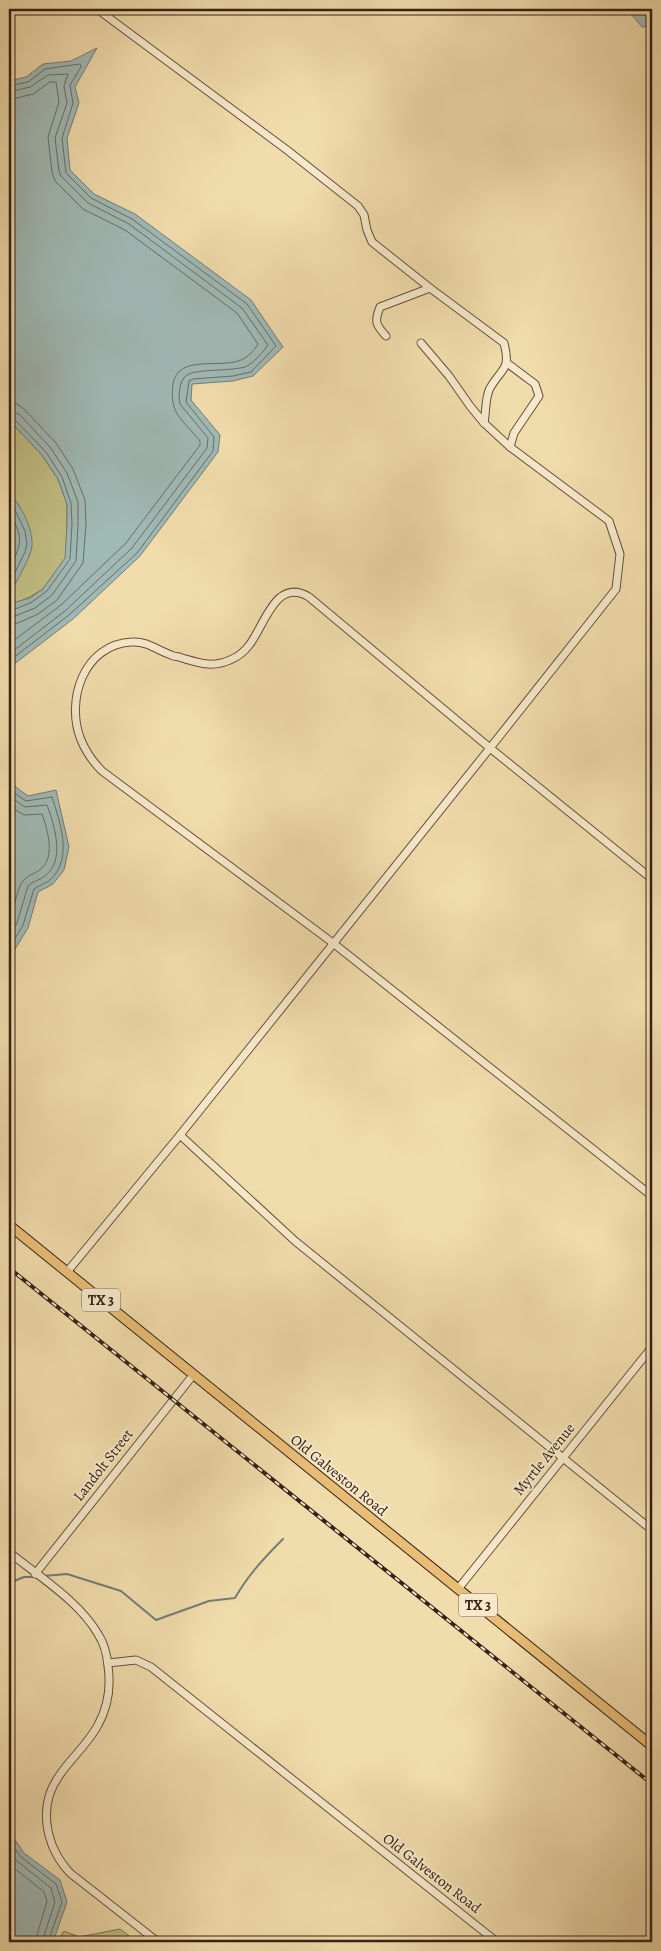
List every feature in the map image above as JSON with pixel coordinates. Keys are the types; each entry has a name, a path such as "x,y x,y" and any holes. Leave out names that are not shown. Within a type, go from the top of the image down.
{"main road":[{"name":"Old Galveston Road","path":"9,1225 652,1746"}],"street":[{"path":"97,9 279,144 358,206 364,215 372,242 504,343 507,363 502,374 489,389 484,423"},
{"path":"386,336 377,326 377,316 380,307 430,288"},
{"path":"67,1272 180,1135 616,588 620,554 609,521 510,447 484,423 449,376 421,343"},
{"path":"507,363 536,384 539,396 514,433 510,447"},
{"path":"652,879 490,748 309,597 299,592 288,593 278,598 250,646 225,662 212,665 197,664 170,655 149,644 132,642 109,647 99,654 90,662 78,686 75,714 81,740 95,764 102,771 333,943 652,1196"},
{"path":"180,1135 295,1240 652,1530"},
{"name":"Myrtle Avenue","path":"458,1589 652,1347"},
{"name":"Landolt Street","path":"35,1574 194,1374"},
{"path":"9,1552 71,1602 86,1618 99,1634 108,1663 109,1692 104,1714 97,1727 58,1777 53,1787 46,1814 48,1834 56,1855 70,1873 158,1942"},
{"name":"Old Galveston Road","path":"108,1663 136,1660 151,1667 497,1942"}],"shaded area":[{"path":"9,420 42,455 58,479 67,504 66,558 43,589 11,605 9,604 9,595 30,554 20,507 9,493"},
{"path":"120,1929 137,1942 57,1942 64,1931 79,1937"}],"water":[{"path":"601,9 652,9 652,26 642,27 632,15"},
{"path":"97,48 75,87 79,103 67,138 70,170 94,194 135,214 251,300 283,347 253,376 233,381 192,384 191,400 220,435 218,452 140,556 73,619 9,668 9,604 30,598 43,589 65,558 67,504 58,479 42,455 9,420 9,81 26,77 43,64 71,61"},
{"path":"9,493 25,517 31,532 32,546 26,563 9,595"},
{"path":"9,782 28,796 56,790 69,847 64,870 53,884 38,892 28,928 9,959"},
{"path":"9,1831 24,1853 60,1880 67,1902 53,1942 9,1942"}],"waterway":[{"path":"43,1576 67,1574 121,1591 156,1620 209,1601 235,1598 257,1567 283,1539"},
{"path":"9,1583 24,1577 33,1577"}],"railway":[{"path":"9,1268 652,1784"}]}
